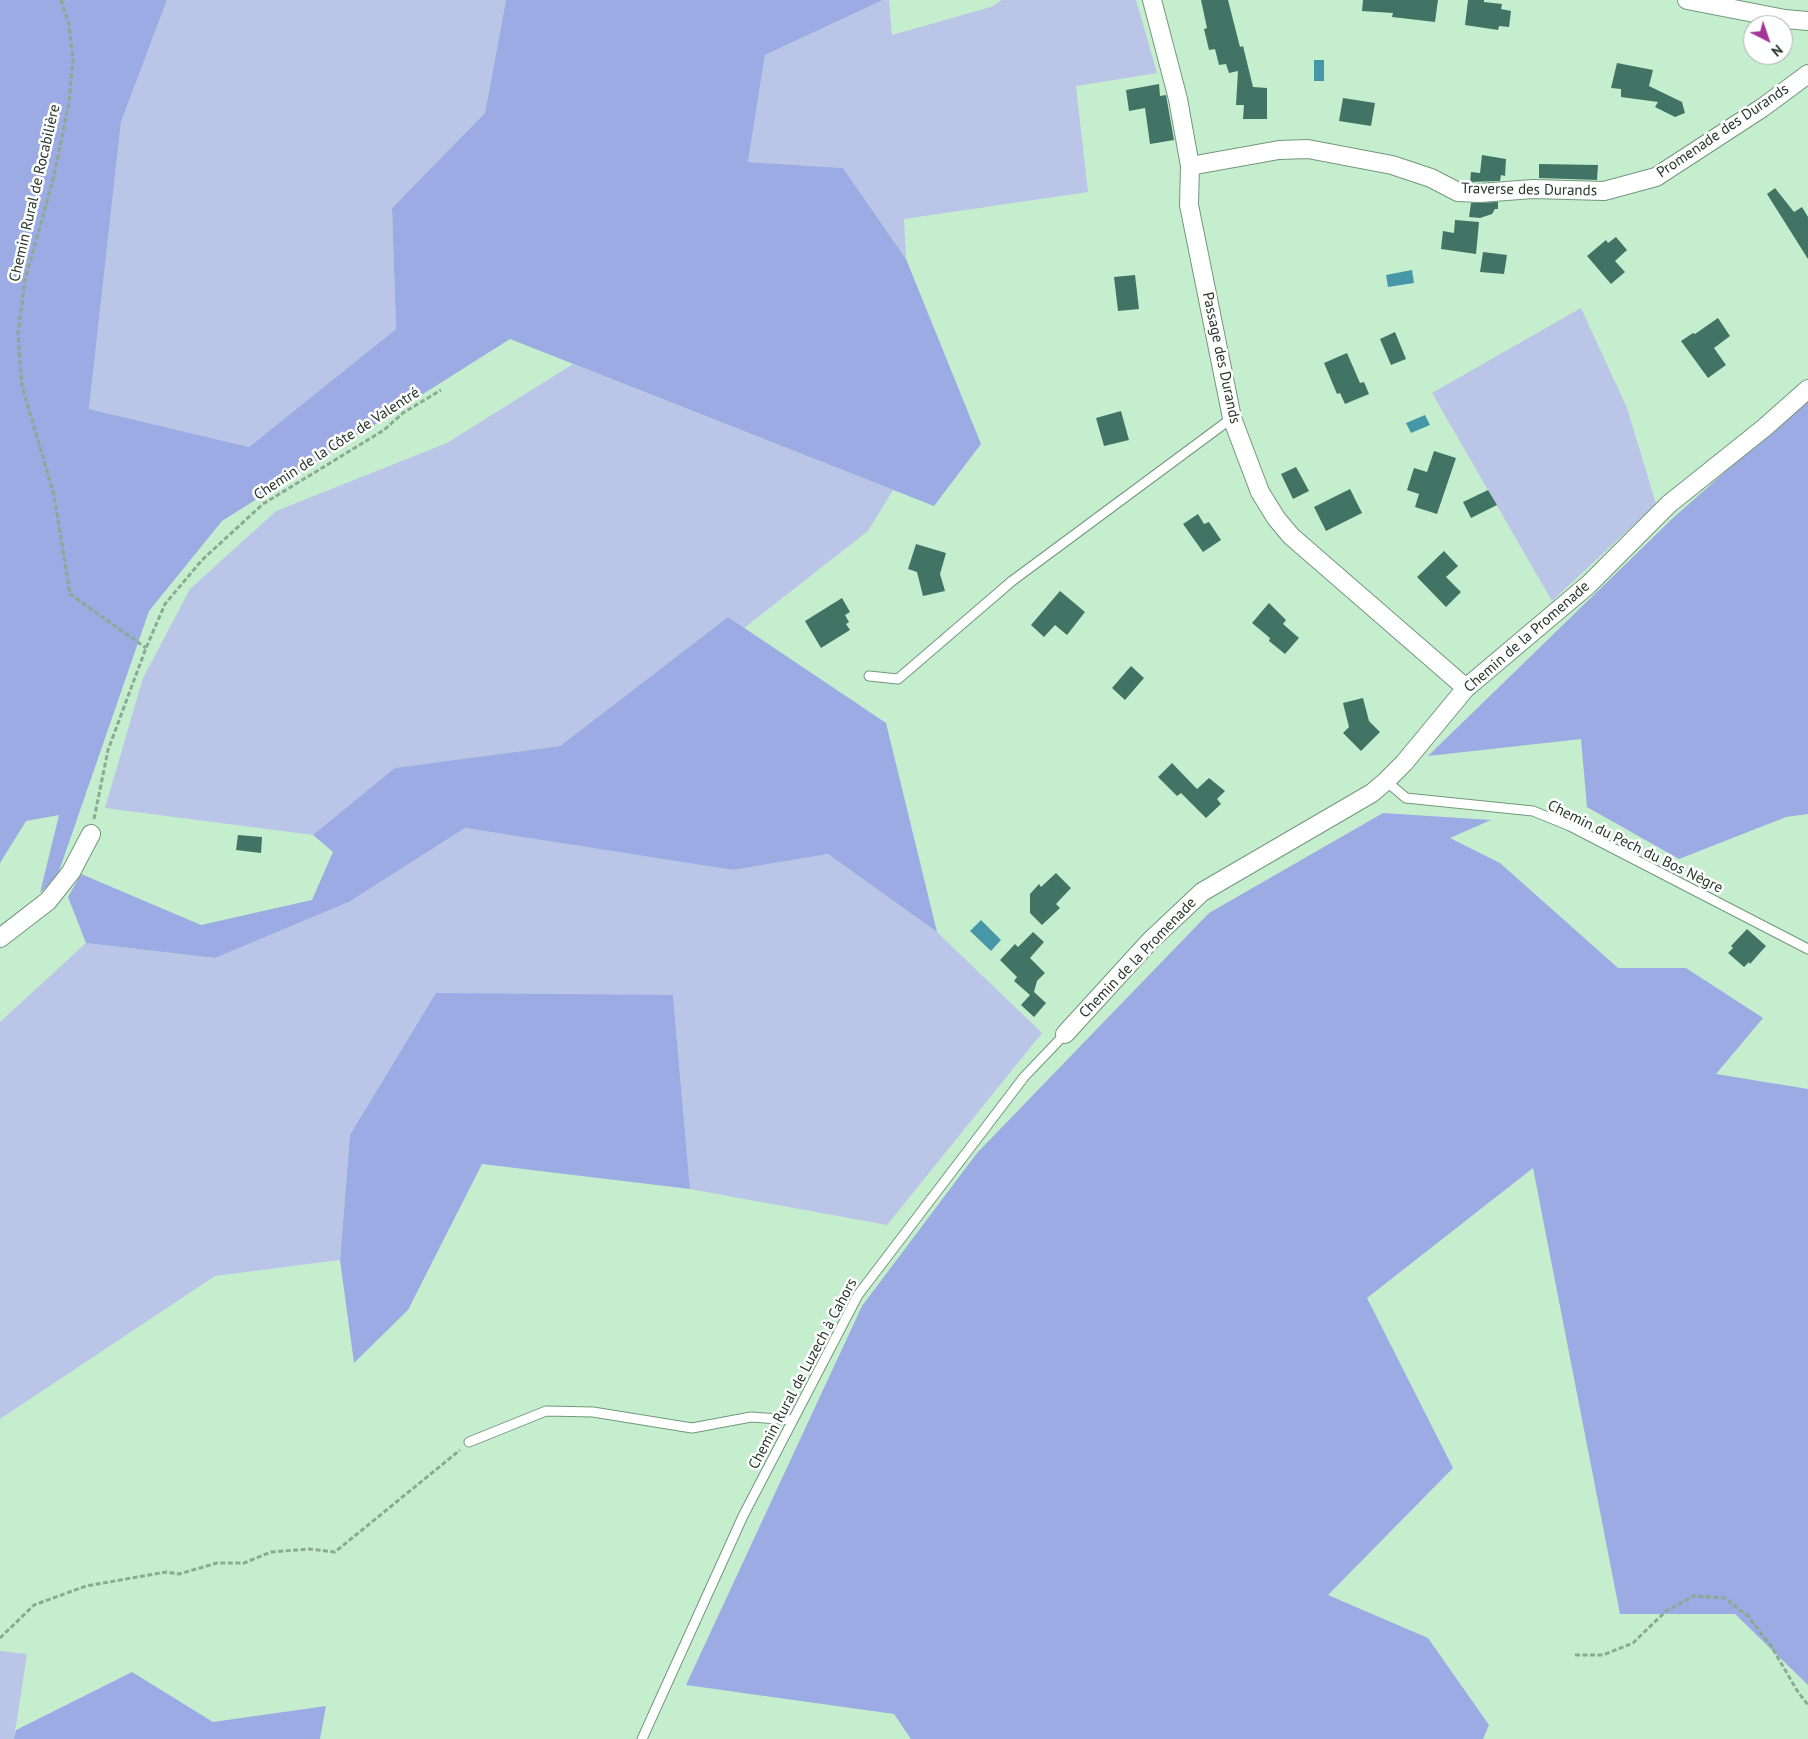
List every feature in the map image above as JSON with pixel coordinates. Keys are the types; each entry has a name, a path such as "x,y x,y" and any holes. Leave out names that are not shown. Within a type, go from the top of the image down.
{"street":[{"name":"Passage des Durands","path":"1152,0 1173,76 1190,166 1189,205 1232,418 1260,492 1276,518 1291,536 1466,688"},
{"path":"1687,0 1785,19 1808,21"},
{"name":"Promenade des Durands","path":"1636,182 1656,177 1762,108 1808,74"},
{"name":"Traverse des Durands","path":"1190,166 1279,150 1308,148 1392,165 1431,178 1458,192 1480,193 1533,188 1604,191 1636,182"},
{"name":"Chemin de la Promenade","path":"1065,1034 1150,941 1202,892 1372,792 1386,781 1404,763 1466,688 1588,586 1669,504 1764,428 1808,389"},
{"path":"0,938 48,901 71,872 91,834"}],"lane":[{"path":"870,676 898,679 1012,581 1232,418"},
{"name":"Chemin du Pech du Bos Nègre","path":"1386,781 1406,798 1532,812 1570,826 1808,949"},
{"name":"Chemin Rural de Luzech à Cahors","path":"642,1739 743,1516 858,1295 1024,1077 1065,1034"},
{"path":"469,1442 546,1411 593,1412 692,1428 751,1417 793,1420"}],"path":[{"name":"Chemin Rural de Rocabilière","path":"61,0 69,25 73,60 69,102 53,180 25,280 18,334 22,386 54,495 70,594 146,648"},
{"name":"Chemin de la Côte de Valentré","path":"91,834 108,750 146,648 165,604 202,560 263,504 384,430 403,413 441,390"},
{"path":"0,1638 34,1605 86,1586 166,1572 180,1574 216,1562 244,1563 271,1552 310,1549 334,1552 469,1442"},
{"path":"1575,1655 1603,1655 1634,1643 1666,1611 1694,1596 1725,1598 1748,1616 1771,1646 1798,1692 1808,1705"}],"shaded area":[{"path":"0,0 167,0 121,122 89,409 249,447 396,329 392,208 485,113 506,0 883,0 765,55 748,162 843,168 906,259 981,444 934,506 510,339 222,521 149,611 57,877 40,893 59,815 26,821 0,863"},
{"path":"167,0 506,0 485,113 392,208 396,329 249,447 89,409 121,122"},
{"path":"883,0 889,0 892,35 991,7 1002,0 1136,0 1157,73 1076,86 1088,192 904,219 906,259 843,168 748,162 765,55"},
{"path":"1314,60 1324,60 1324,81 1314,81"},
{"path":"1412,270 1414,283 1388,287 1386,275"},
{"path":"1581,308 1627,408 1656,504 1552,601 1432,393"},
{"path":"573,364 893,490 868,531 744,628 728,617 560,746 404,767 313,835 105,808 143,678 190,589 276,511 447,443"},
{"path":"1808,398 1808,814 1786,817 1679,859 1587,807 1581,739 1428,756 1672,519"},
{"path":"1425,415 1430,425 1411,433 1406,423"},
{"path":"728,617 886,723 937,932 828,854 733,870 465,828 349,902 215,958 86,943 68,897 81,874 201,925 312,900 333,852 313,835 395,768 560,746"},
{"path":"1383,813 1491,820 1450,838 1500,863 1618,968 1686,968 1763,1018 1716,1074 1808,1089 1808,1685 1735,1614 1620,1614 1533,1168 1367,1298 1453,1468 1328,1595 1428,1638 1489,1725 1483,1739 911,1739 894,1714 686,1685 862,1306 977,1153 1209,913"},
{"path":"465,828 733,870 828,854 937,932 1042,1033 887,1225 690,1189 673,995 350,1135 340,1260 215,1276 0,1419 0,1022 86,943 215,958 349,902"},
{"path":"981,920 1001,940 991,951 970,931"},
{"path":"436,993 673,995 690,1189 482,1164 408,1310 354,1363 340,1260 350,1135"},
{"path":"0,1651 27,1654 14,1739 0,1739"},
{"path":"132,1672 213,1722 326,1706 320,1739 14,1739 16,1730"}],"building":[{"path":"1201,0 1228,0 1240,47 1243,46 1253,87 1267,88 1267,119 1243,119 1244,105 1236,105 1238,71 1229,73 1226,64 1219,65 1215,49 1209,50 1204,29 1207,28"},
{"path":"1363,0 1438,0 1435,22 1392,17 1393,13 1362,11"},
{"path":"1468,0 1484,0 1484,2 1502,4 1501,9 1511,11 1509,27 1499,26 1498,30 1465,25"},
{"path":"1617,63 1653,70 1649,86 1682,102 1685,113 1675,117 1655,107 1658,102 1621,97 1621,89 1611,88"},
{"path":"1159,84 1160,96 1166,95 1174,140 1150,144 1145,108 1129,111 1126,90"},
{"path":"1343,98 1375,103 1371,126 1339,121"},
{"path":"1482,155 1506,159 1505,176 1501,175 1500,181 1470,182 1471,172 1480,173"},
{"path":"1539,164 1598,165 1597,180 1539,178"},
{"path":"1775,188 1794,212 1802,207 1808,217 1808,259 1767,194"},
{"path":"1498,202 1498,209 1495,209 1492,214 1480,218 1469,217 1471,203"},
{"path":"1455,220 1479,222 1476,254 1441,249 1443,231 1454,233"},
{"path":"1616,237 1627,250 1615,261 1625,272 1611,284 1587,256 1606,240 1608,243"},
{"path":"1483,252 1507,255 1504,274 1480,272"},
{"path":"1135,275 1139,309 1118,311 1114,277"},
{"path":"1718,318 1730,336 1714,348 1726,365 1708,378 1681,341"},
{"path":"1395,332 1406,359 1391,365 1380,339"},
{"path":"1347,353 1360,383 1364,382 1369,394 1345,404 1340,393 1337,394 1324,363"},
{"path":"1121,411 1129,440 1104,446 1096,418"},
{"path":"1434,451 1456,458 1437,514 1415,507 1419,494 1407,490 1414,468 1427,472"},
{"path":"1296,467 1309,491 1293,499 1281,474"},
{"path":"1350,489 1362,513 1326,531 1314,507"},
{"path":"1488,490 1497,505 1471,518 1463,502"},
{"path":"1198,514 1204,524 1209,522 1221,540 1203,552 1183,524"},
{"path":"916,544 946,553 940,574 945,591 923,596 917,572 908,569"},
{"path":"1444,551 1458,566 1446,577 1461,592 1446,607 1417,577"},
{"path":"1060,591 1085,612 1067,635 1055,625 1044,637 1031,625"},
{"path":"842,598 850,612 845,615 849,622 846,624 850,630 821,648 805,621"},
{"path":"1269,603 1286,620 1283,624 1299,638 1285,654 1252,623"},
{"path":"1131,666 1144,678 1125,700 1112,688"},
{"path":"1363,698 1369,721 1380,732 1361,751 1343,733 1349,727 1343,703"},
{"path":"1172,763 1197,789 1209,778 1225,791 1217,799 1221,804 1206,818 1181,793 1177,796 1158,777"},
{"path":"238,835 262,837 261,853 236,850"},
{"path":"1056,873 1071,888 1056,904 1060,908 1042,925 1030,913 1030,894 1039,884 1041,887"},
{"path":"1747,929 1766,946 1750,964 1749,962 1744,967 1728,953 1733,948 1731,946"},
{"path":"1033,932 1044,942 1030,958 1045,973 1037,981 1034,992 1046,1003 1034,1017 1021,1005 1030,995 1014,981 1017,977 1000,960 1015,944 1018,947"}]}
